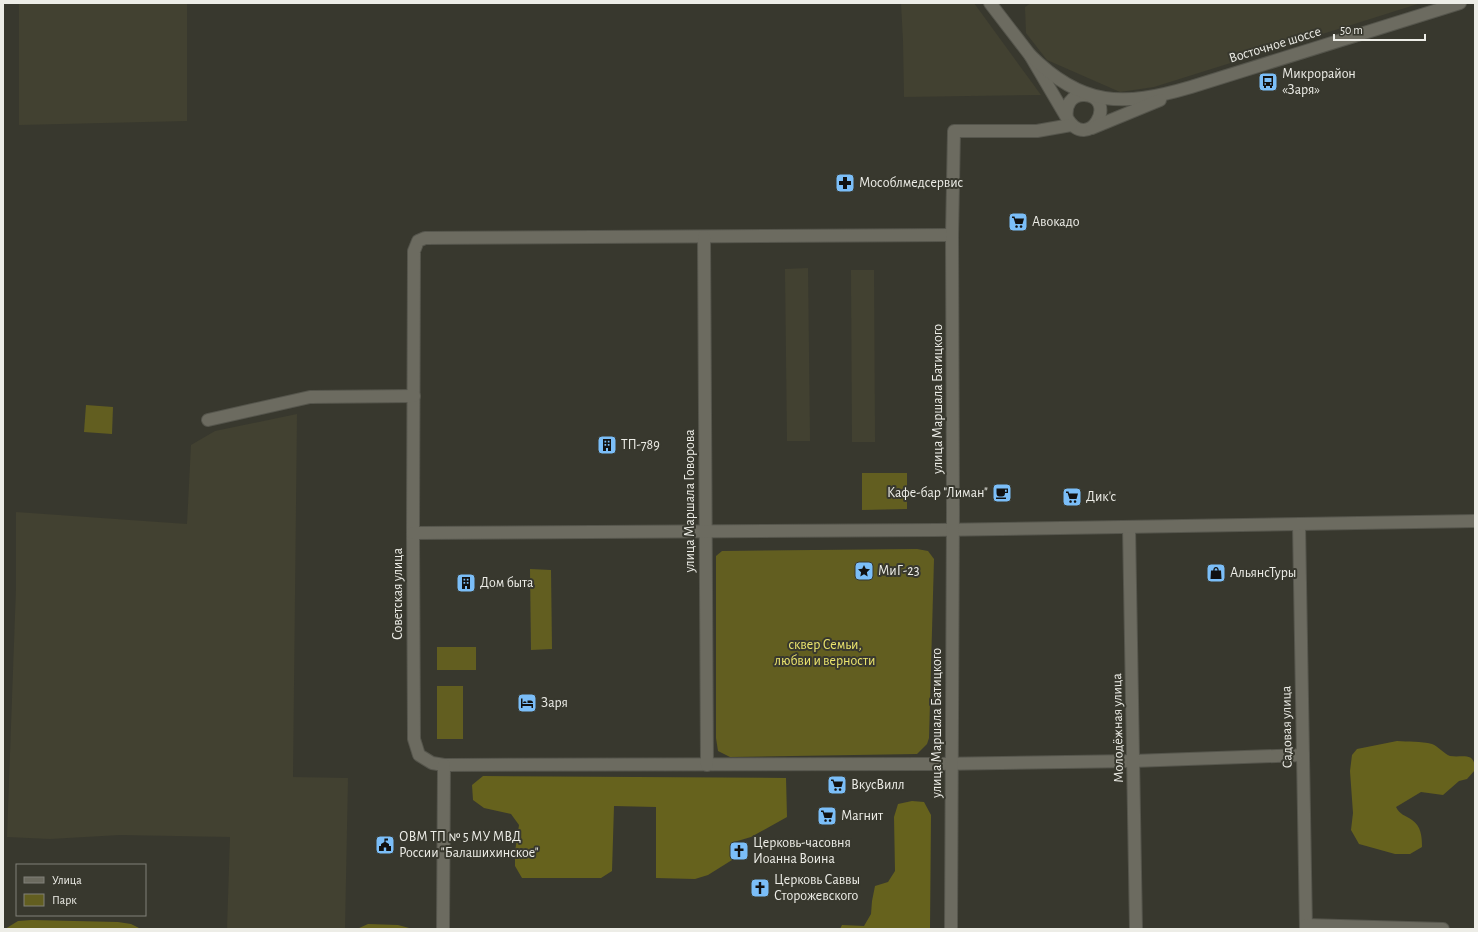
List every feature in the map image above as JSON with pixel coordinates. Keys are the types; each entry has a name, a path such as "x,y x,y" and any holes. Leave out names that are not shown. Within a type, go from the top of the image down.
{"street":[{"name":"Восточное шоссе","path":"990,3 1030,55 1043,69 1066,84 1090,96 1114,100 1158,96 1191,88 1460,3"},
{"name":"Восточное шоссе","path":"1030,55 1069,121"},
{"name":"Восточное шоссе","path":"1087,129 1191,88"},
{"path":"1080,95 1090,96 1099,104 1101,112 1098,121 1094,126 1087,129 1078,129 1069,121 1066,111 1069,102 1074,97 1080,95"},
{"name":"улица Маршала Батицкого","path":"951,929 952,236 954,131 1037,131 1069,121"},
{"path":"704,237 952,236"},
{"name":"Советская улица","path":"444,765 432,763 419,755 414,738 414,251 418,241 425,238 704,237"},
{"name":"улица Маршала Говорова","path":"704,237 707,765"},
{"path":"208,420 310,397 414,396"},
{"path":"413,533 952,530 1475,521"},
{"name":"Садовая улица","path":"1299,525 1306,927"},
{"name":"Молодёжная улица","path":"1129,527 1136,929"},
{"path":"443,929 444,765 707,765 1133,761 1303,755"},
{"path":"1306,927 1443,929"}],"shaded area":[{"path":"19,3 187,3 187,121 19,125"},
{"path":"901,3 974,3 1041,95 904,97"},
{"path":"1031,3 1421,3 1154,87 1120,92 1047,60 1026,33 1025,7"},
{"path":"808,268 810,441 787,441 785,269"},
{"path":"851,270 874,270 875,442 852,442"},
{"path":"297,414 293,777 348,778 345,929 227,929 230,837 120,835 50,839 7,837 16,588 16,512 187,524 191,445 215,431"},
{"path":"1397,741 1432,744 1450,756 1464,756 1471,758 1473,760 1475,770 1467,779 1459,781 1443,795 1421,792 1396,807 1401,813 1415,822 1420,832 1422,847 1410,854 1395,854 1359,844 1351,830 1353,813 1350,771 1352,755 1357,749"},
{"path":"483,776 786,778 787,817 751,837 734,842 732,860 708,875 695,879 656,878 656,807 614,806 612,871 601,878 522,878 515,866 515,852 519,825 511,814 484,808 473,800 472,785"},
{"path":"912,801 924,802 931,815 930,929 840,929 842,925 864,926 871,914 875,886 888,882 895,871 894,817 898,804"},
{"path":"18,921 118,922 131,924 141,929 5,929"},
{"path":"368,924 398,925 413,929 357,929"}],"green space":[{"path":"86,405 113,407 112,434 84,432"},
{"path":"862,473 907,473 907,509 862,510"},
{"name":"сквер Семьи, любви и верности","path":"917,549 928,551 934,559 929,738 927,744 917,754 730,757 718,751 716,738 716,556 722,551"},
{"path":"530,569 551,570 552,649 531,650"},
{"path":"437,647 476,647 476,670 437,670"},
{"path":"437,686 463,686 463,739 437,739"}],"place":[{"name":"Микрорайон «Заря»","path":"1268,82"},
{"name":"Мособлмедсервис","path":"845,183"},
{"name":"Авокадо","path":"1018,222"},
{"name":"ТП-789","path":"607,445"},
{"name":"Кафе-бар \"Лиман\"","path":"1002,493"},
{"name":"Дик'с","path":"1072,497"},
{"name":"МиГ-23","path":"864,571"},
{"name":"АльянсТуры","path":"1216,573"},
{"name":"Дом быта","path":"466,583"},
{"name":"Заря","path":"527,703"},
{"name":"ВкусВилл","path":"837,785"},
{"name":"Магнит","path":"827,816"},
{"name":"ОВМ ТП № 5 МУ МВД России \"Балашихинское\"","path":"385,845"},
{"name":"Церковь-часовня Иоанна Воина","path":"739,851"},
{"name":"Церковь Саввы Сторожевского","path":"760,888"}]}
